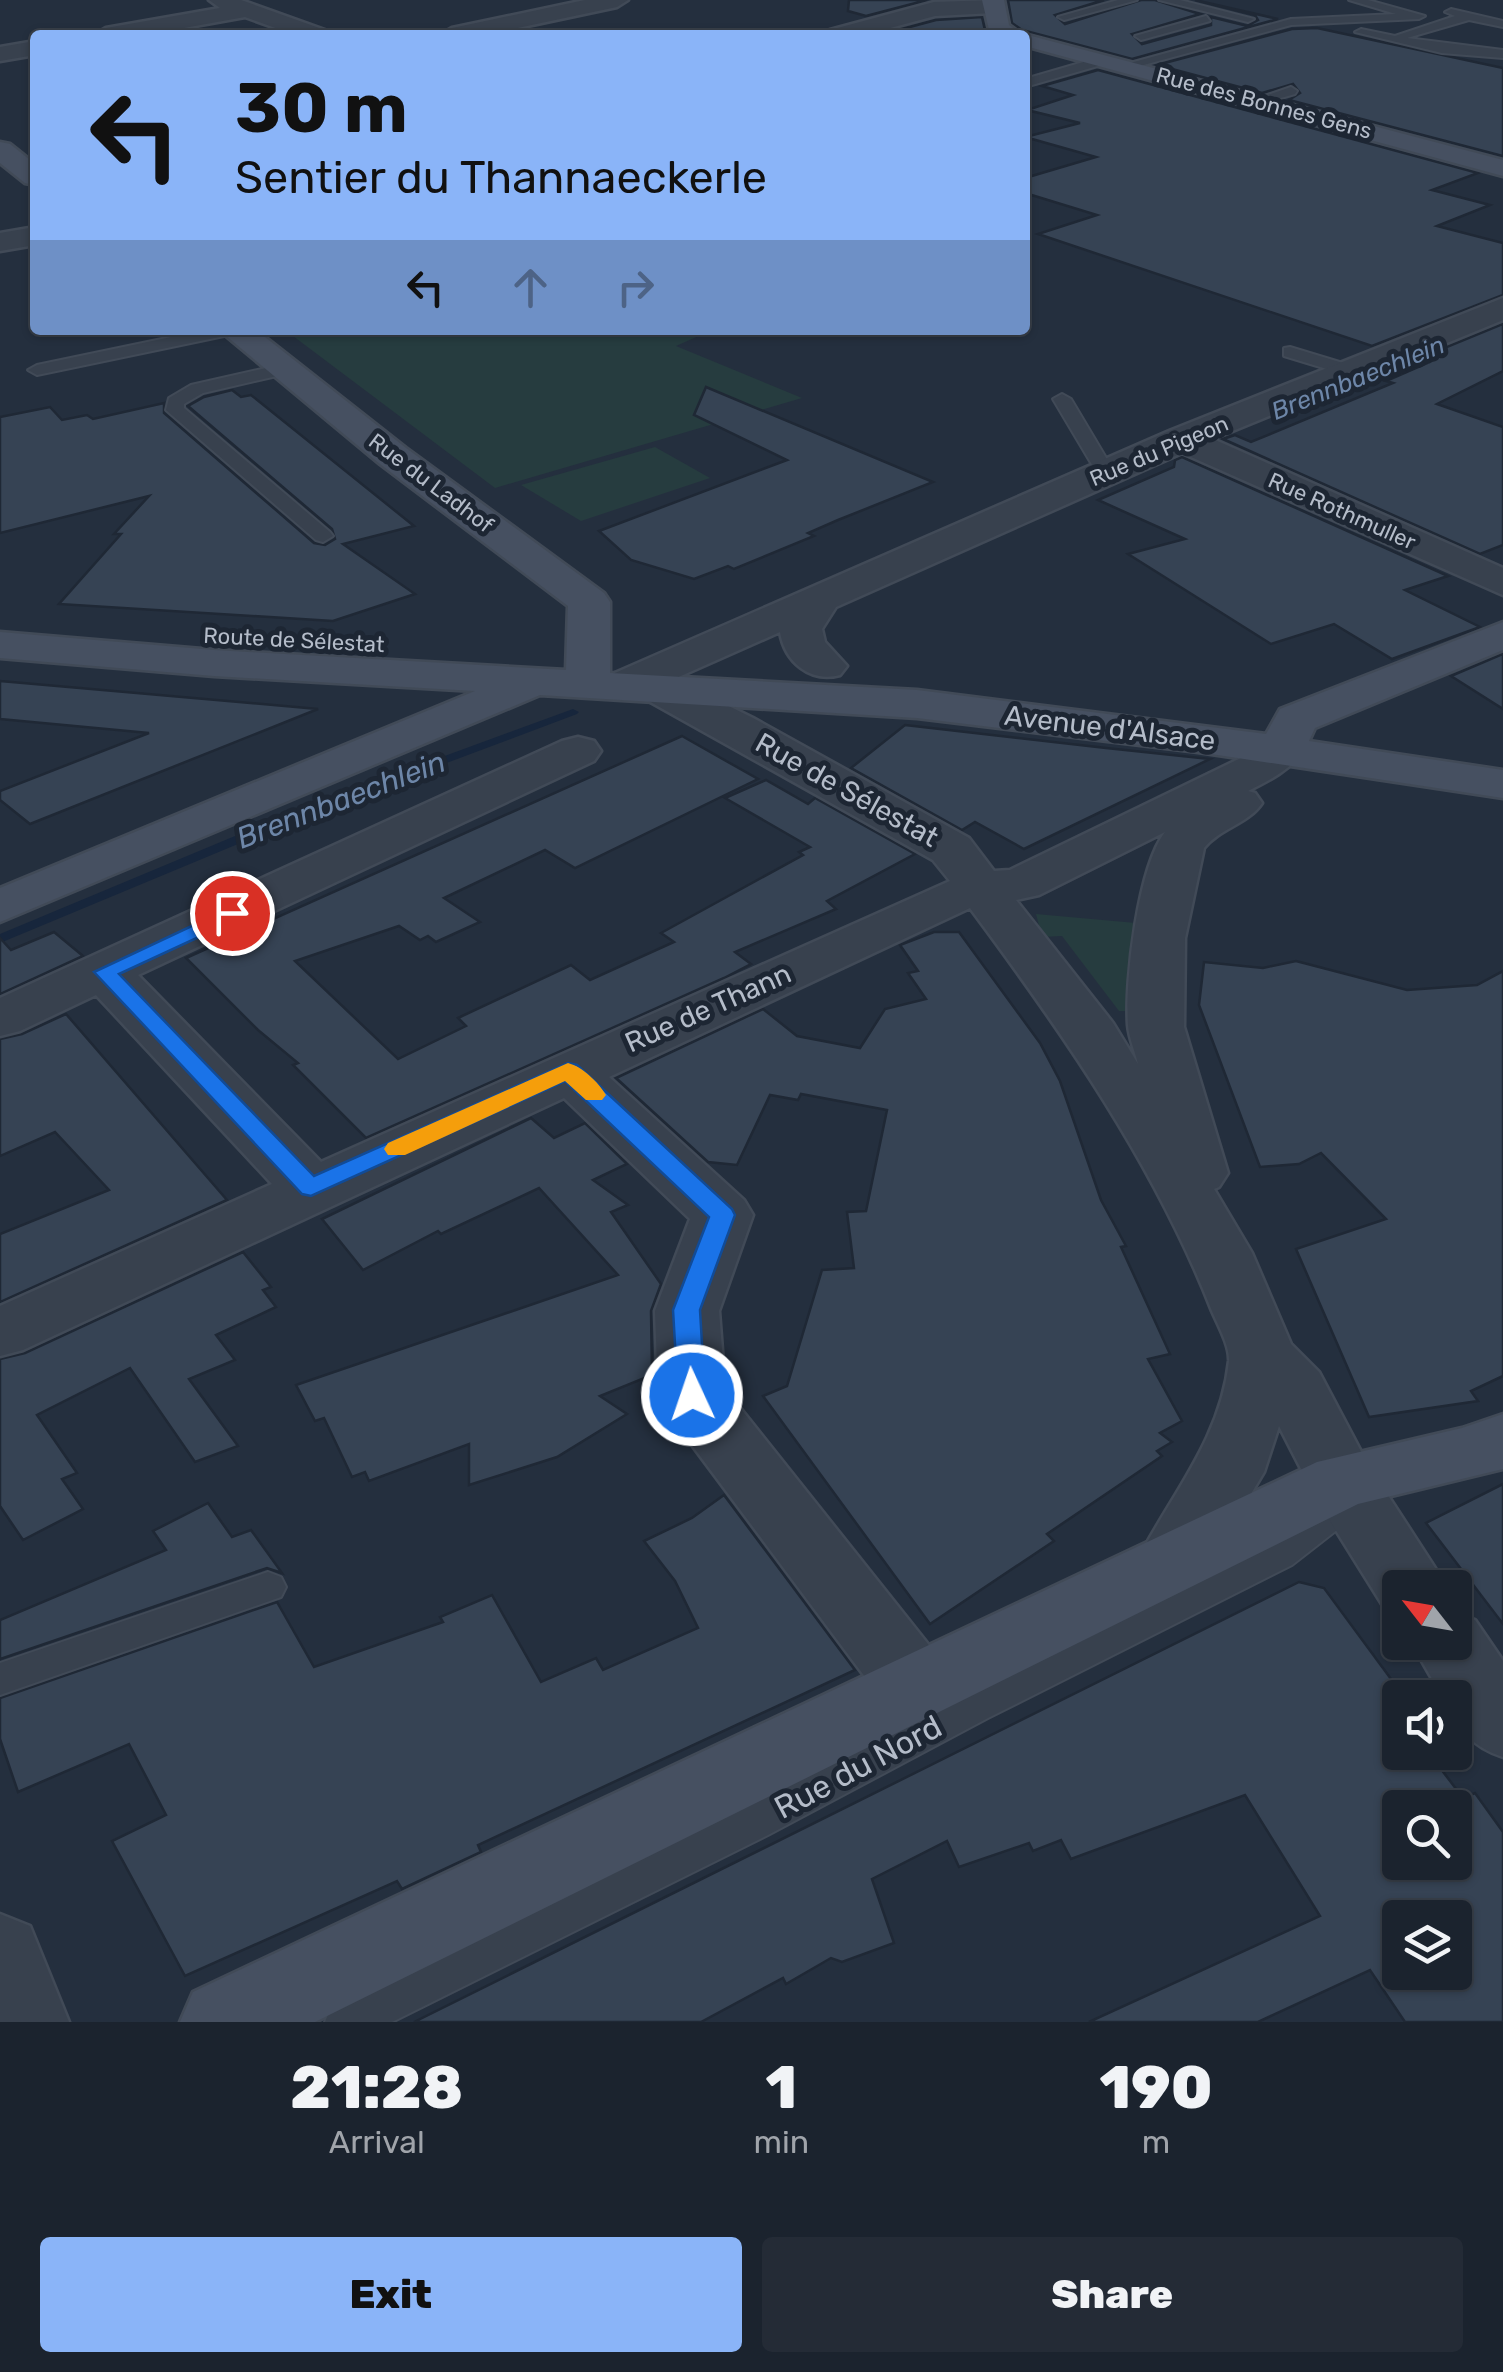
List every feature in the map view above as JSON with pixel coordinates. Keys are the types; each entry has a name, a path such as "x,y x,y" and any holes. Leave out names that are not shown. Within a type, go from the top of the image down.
{"main road":[{"path":"993,3 1000,30"},
{"name":"Rue des Bonnes Gens","path":"1030,40 1503,168"},
{"path":"0,150 30,174"},
{"name":"Rue du Ladhof","path":"239,335 588,602 651,681"},
{"name":"Route de Sélestat","path":"0,622 651,681"},
{"path":"1307,732 1503,635"},
{"name":"Route de Sélestat","path":"0,645 214,662 539,680 651,681"},
{"name":"Avenue d'Alsace","path":"651,681 752,662 825,666 1307,732 1503,784"},
{"path":"0,907 539,680"},
{"name":"Avenue d'Alsace","path":"651,681 1503,750"},
{"name":"Rue du Nord","path":"224,2022 1174,1558 1342,1482 1474,1452 1503,1440"}],"street":[{"path":"220,0 303,30"},
{"path":"476,30 617,0"},
{"path":"874,3 919,13"},
{"path":"856,30 919,13 993,3"},
{"path":"134,30 245,10"},
{"path":"0,54 30,49"},
{"path":"0,242 30,237"},
{"name":"Rue du Pigeon","path":"651,681 1182,439 1503,308"},
{"name":"Rue Rothmuller","path":"1182,439 1503,583"},
{"path":"818,602 801,630 804,646 825,666"},
{"name":"Rue de Sélestat","path":"651,681 952,849 1093,1034 1222,1253"},
{"path":"1307,732 1287,774 1187,835 1180,846 1164,907 1156,974 1156,1027 1259,1377 1299,1445 1342,1482 1399,1570"},
{"name":"Rue de Thann","path":"0,1332 568,1070 980,888 1021,884 1260,767 1307,732"},
{"path":"0,1019 578,751"},
{"path":"105,972 311,1188"},
{"path":"568,1070 722,1215 686,1310 692,1395 916,1686"},
{"path":"1174,1558 1230,1472 1259,1377"},
{"path":"1460,1660 1503,1724"},
{"path":"0,1954 25,2022"}],"lane":[{"path":"1064,16 1131,0"},
{"path":"1165,0 1248,19"},
{"path":"1030,81 1306,20 1393,20 1424,13 1356,0"},
{"path":"1471,0 1439,9 1503,24"},
{"path":"1166,42 1142,36 1185,24 1248,19 1303,6 1349,18"},
{"path":"1395,38 1468,16"},
{"path":"1306,20 1442,49 1503,54"},
{"path":"1110,62 1207,24"},
{"path":"1256,101 1291,91"},
{"path":"36,370 208,335"},
{"path":"1290,352 1350,371"},
{"path":"284,369 198,389 175,402 175,410 323,536"},
{"path":"1062,400 1106,473"},
{"name":"Rue du Nord","path":"346,2022 754,1822 974,1706 1279,1555 1328,1516 1342,1482"},
{"path":"0,1679 268,1588"}],"green space":[{"path":"292,335 701,335 676,346 802,398 495,488"},
{"path":"655,447 710,478 581,521 521,485"},
{"path":"1036,914 1147,924 1135,1011 1119,1011 1062,936 1042,937"}],"building":[{"path":"849,0 927,0 866,16 848,11"},
{"path":"1008,0 1104,0 1055,15 1065,24 1141,0 1155,0 1200,14 1132,34 1142,44 1211,25 1211,17 1247,26 1258,20 1255,15 1195,0 1278,19 1132,59 1022,30 1012,23"},
{"path":"982,17 985,30 906,28 936,20"},
{"path":"1317,28 1503,68 1503,156 1289,100 1300,93 1293,84 1262,93 1157,65 1292,29"},
{"path":"1098,70 1478,173 1432,190 1490,205 1437,226 1503,243 1503,295 1372,346 1038,234 1097,215 1030,195 1030,177 1096,157 1030,138 1080,123 1030,111 1073,95 1042,86"},
{"path":"1503,324 1503,371 1437,404 1503,427 1503,545 1480,554 1223,439 1235,435 1251,442 1393,383 1386,381 1425,364 1415,360"},
{"path":"706,387 933,482 808,533 814,536 734,569 728,566 694,579 631,560 599,531 787,460 694,415"},
{"path":"232,390 241,397 251,395 414,526 343,544 415,594 333,621 59,604 149,496 0,533 0,417 50,407 62,420 87,415 93,419 164,403 164,413 314,543 325,545 335,539 332,529 188,406"},
{"path":"1182,457 1448,576 1405,590 1480,627 1392,659 1334,624 1271,644 1128,554 1185,539 1098,500 1174,467 1175,460"},
{"path":"1503,654 1503,709 1451,676"},
{"path":"0,681 318,709 30,824 0,800 0,791 149,733 0,719"},
{"path":"905,725 1210,759 1024,849 975,822 962,830 851,768"},
{"path":"682,736 758,779 575,868 545,850 444,898 480,922 436,942 428,936 420,940 399,926 295,961 398,1059 466,1026 458,1018 571,965 590,980 674,942 661,933 803,855 799,852 810,847 725,798 766,780 808,804 815,798 915,854 827,901 836,909 735,952 751,964 724,978 366,1138 293,1065 298,1063 258,1030 186,958"},
{"path":"54,932 83,956 0,994 0,938 11,950"},
{"path":"934,932 959,932 1040,1043 1060,1081 1101,1200 1126,1246 1121,1247 1170,1354 1148,1359 1182,1421 1160,1433 1172,1442 1157,1451 1162,1456 1047,1534 1054,1541 930,1624 763,1396 787,1386 822,1270 854,1268 847,1212 866,1211 887,1110 801,1094 798,1100 770,1095 737,1165 708,1162 616,1078 763,1009 797,1036 860,1048 885,1009 926,999 908,973 918,971 900,945"},
{"path":"1296,961 1407,990 1477,985 1503,971 1503,1376 1471,1391 1478,1401 1369,1417 1296,1249 1386,1219 1321,1153 1299,1164 1260,1167 1199,1005 1204,962 1263,968"},
{"path":"66,1014 227,1200 0,1302 0,1234 109,1190 55,1132 0,1156 0,1039 22,1034"},
{"path":"531,1118 554,1138 585,1123 627,1164 593,1180 628,1205 611,1212 661,1284 651,1311 652,1375 600,1396 627,1414 557,1457 469,1485 469,1444 369,1481 365,1472 352,1477 324,1418 315,1421 296,1385 618,1275 539,1188 441,1234 438,1231 363,1270 322,1219"},
{"path":"243,1252 271,1287 263,1290 276,1307 216,1335 235,1360 189,1379 238,1446 195,1462 130,1368 37,1415 77,1473 62,1479 83,1509 23,1540 0,1506 0,1359 25,1353"},
{"path":"1503,1484 1503,1624 1472,1583 1472,1570 1462,1570 1426,1523"},
{"path":"724,1495 855,1670 478,1845 481,1852 402,1889 397,1881 185,1976 112,1841 166,1815 129,1744 18,1792 0,1739 0,1698 277,1602 314,1667 443,1622 440,1617 492,1595 541,1682 596,1658 603,1670 698,1628 675,1581 644,1541 692,1518"},
{"path":"208,1503 232,1537 251,1530 282,1573 267,1568 0,1659 0,1620 166,1550 153,1531"},
{"path":"1299,1582 1324,1588 1392,1680 1382,1680 1382,1770 1442,1770 1457,1790 1382,1790 1382,1880 1472,1880 1475,1793 1503,1832 1503,2022 1405,2022 1383,1990 1472,1990 1472,1900 1382,1900 1382,1988 1370,1970 1258,2022 1089,2022 1320,1916 1245,1795 1071,1859 1061,1840 1033,1851 1029,1843 959,1867 947,1841 872,1879 894,1943 842,1962 831,1958 786,1984 783,1978 701,2022 414,2022"}],"waterway":[{"name":"Brennbaechlein","path":"0,939 304,812 573,712"}],"slow traffic":[{"path":"397,1149 568,1070 594,1095"}],"route":[{"path":"232,913 105,972 311,1188 568,1070 722,1215 686,1310 692,1395"}]}
